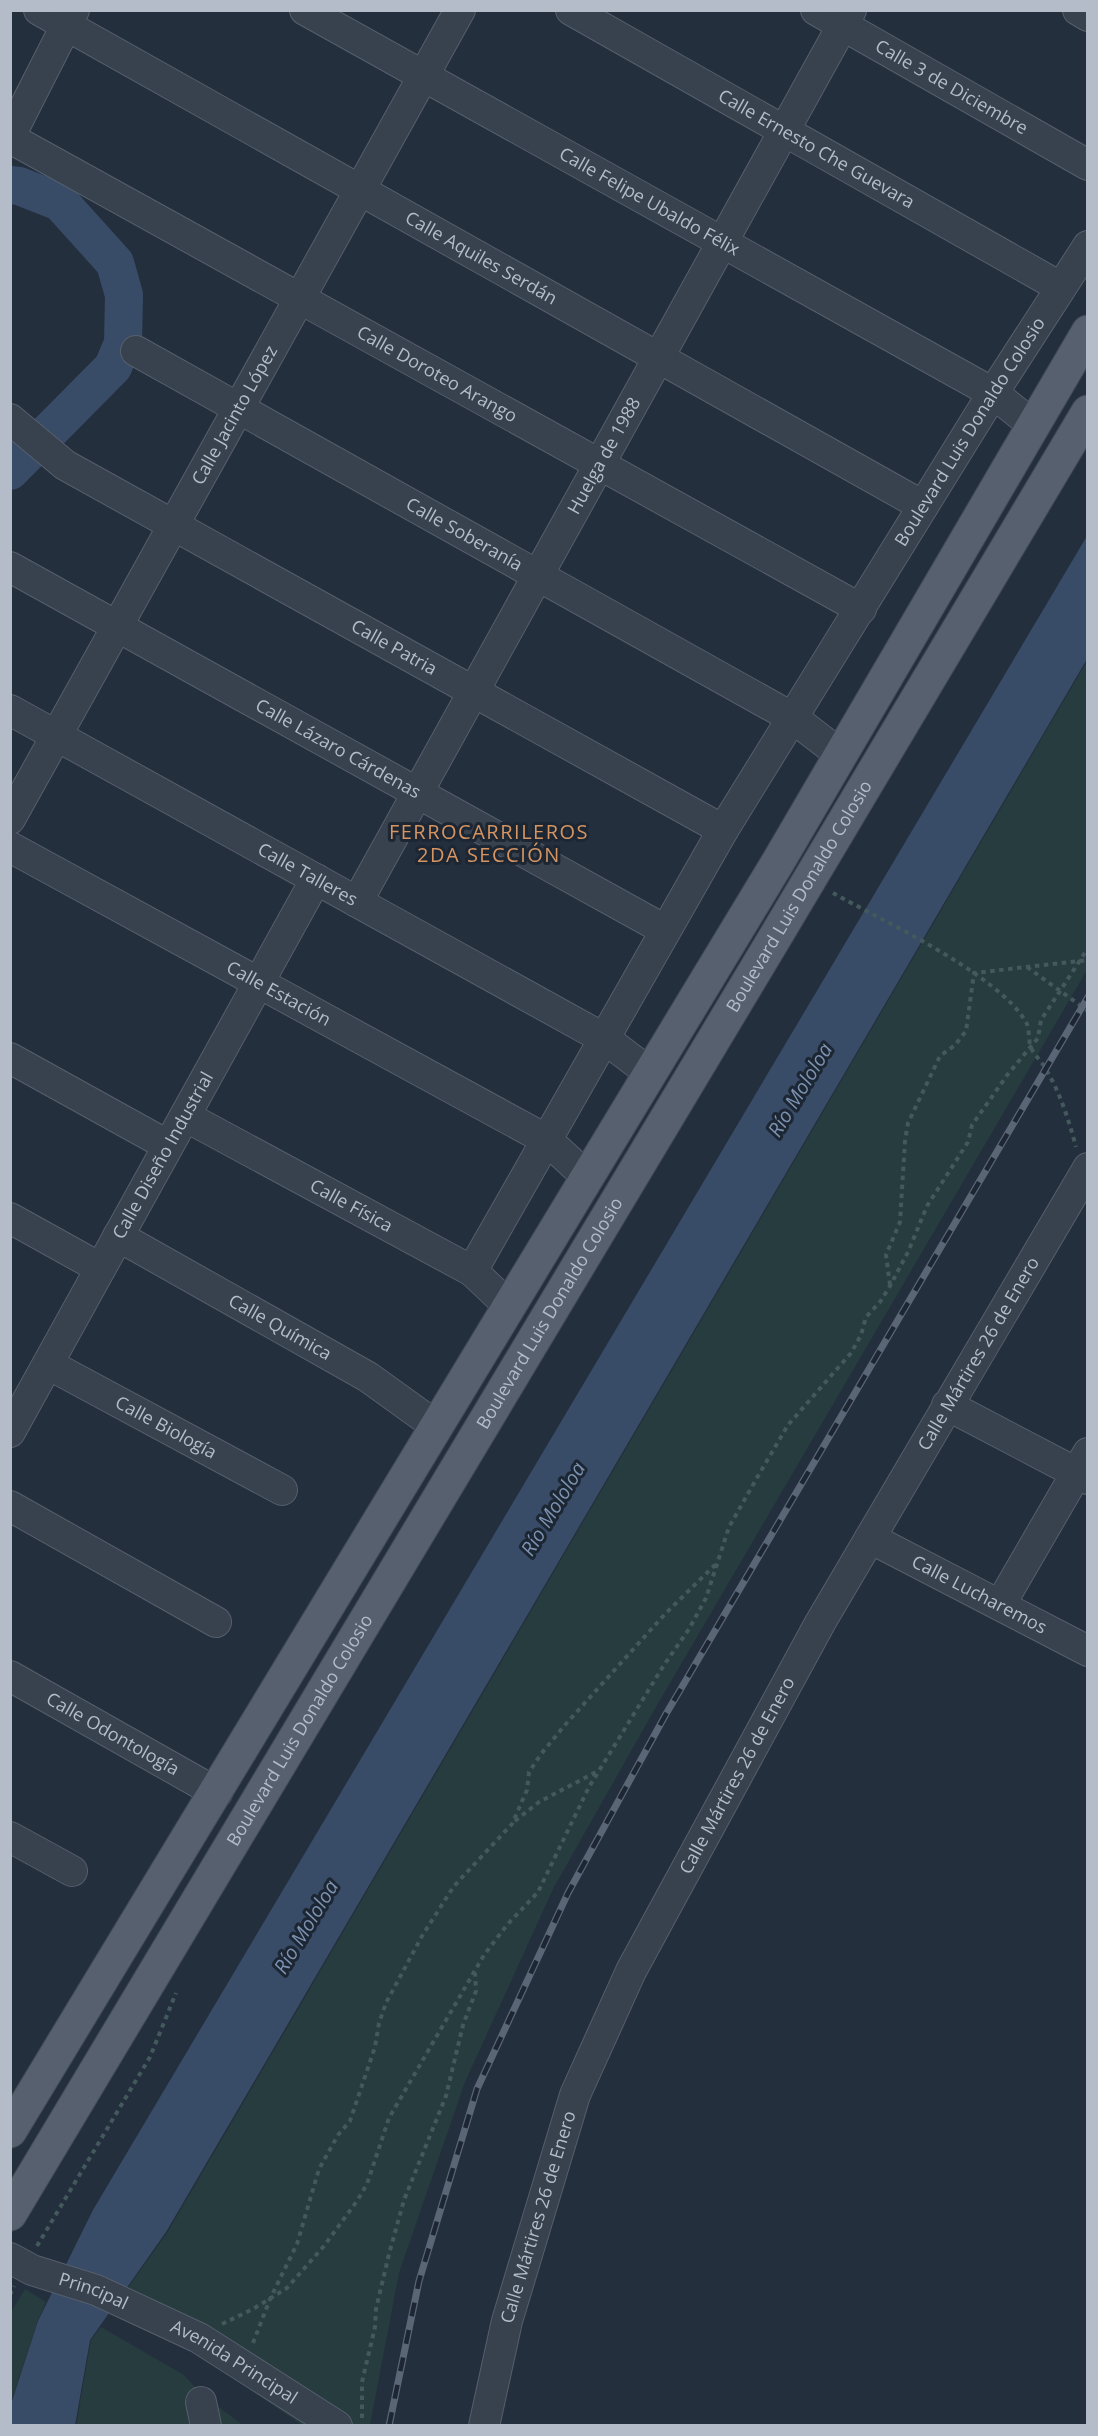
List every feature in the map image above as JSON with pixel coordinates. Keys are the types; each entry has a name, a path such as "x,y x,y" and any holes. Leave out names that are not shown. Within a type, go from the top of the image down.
{"main road":[{"name":"Boulevard Luis Donaldo Colosio","path":"10,2131 749,910 1088,332"},
{"name":"Boulevard Luis Donaldo Colosio","path":"10,2214 1088,412"},
{"path":"749,910 780,929"}],"street":[{"name":"Calle Aquiles Serdán","path":"39,10 70,18 360,190 923,506"},
{"name":"Calle Felipe Ubaldo Félix","path":"305,10 993,393 1033,425"},
{"name":"Calle Jacinto López","path":"10,819 460,10"},
{"name":"Calle Ernesto Che Guevara","path":"571,10 1060,287"},
{"name":"Calle 3 de Diciembre","path":"816,10 847,18 1088,165"},
{"path":"1078,10 1088,16"},
{"path":"10,137 70,18"},
{"name":"Huelga de 1988","path":"357,902 847,18"},
{"name":"Calle Doroteo Arango","path":"10,137 861,609"},
{"name":"Boulevard Luis Donaldo Colosio","path":"472,1271 723,830 993,393 1088,246"},
{"name":"Calle Soberanía","path":"136,351 793,718 841,755"},
{"name":"Calle Patria","path":"10,419 65,465 723,830"},
{"name":"Calle Lázaro Cárdenas","path":"10,567 665,930"},
{"name":"Calle Talleres","path":"10,710 604,1039 651,1072"},
{"name":"Calle Estación","path":"10,847 547,1140 587,1177"},
{"name":"Calle Diseño Industrial","path":"10,1432 20,1393 48,1364 316,879"},
{"path":"10,1058 167,1145"},
{"name":"Calle Física","path":"185,1116 472,1271 509,1306"},
{"name":"Calle Mártires 26 de Enero","path":"484,2426 507,2321 575,2095 631,1971 820,1623 947,1405 1084,1161"},
{"path":"10,1218 100,1268"},
{"name":"Calle Química","path":"118,1236 368,1377 436,1426"},
{"name":"Calle Biología","path":"48,1364 282,1490"},
{"path":"947,1405 1084,1468 1000,1605"},
{"path":"10,1506 216,1622"},
{"name":"Calle Lucharemos","path":"870,1538 1088,1651"},
{"name":"Calle Odontología","path":"10,1676 217,1792"},
{"path":"10,1837 72,1871"},
{"name":"Principal","path":"22,2265 96,2290 160,2320"},
{"name":"Avenida Principal","path":"160,2320 199,2338 337,2426"}],"path":[{"path":"833,894 974,973 1005,997 1027,1023 1031,1048 1046,1068 1056,1088 1072,1130 1075,1147 1084,1161"},
{"path":"219,2326 287,2288 300,2276 357,2201 367,2184 377,2148 389,2118 484,1955 507,1925 538,1892 579,1805 664,1665 689,1629 706,1598 729,1527 788,1425 851,1353 861,1335 866,1317 880,1302 908,1252 927,1206 968,1142 972,1125 1008,1074 1038,1038 1041,1020 1088,948"},
{"path":"974,973 1088,960"},
{"path":"1026,967 1062,990 1088,1011"},
{"path":"890,1286 886,1255 900,1222 908,1123 940,1056 955,1045 966,1031 974,973"},
{"path":"512,1824 527,1790 529,1772 541,1754 665,1614 718,1562"},
{"path":"245,2367 270,2299 297,2244 320,2169 338,2135 350,2121 375,2047 379,2023 386,2003 443,1901 512,1824 539,1802 600,1770"},
{"path":"362,2426 362,2382 389,2254 404,2200 446,2096 460,2034 476,1991 475,1972"}],"green space":[{"path":"1087,661 1087,970 656,1707 554,1887 465,2082 399,2273 370,2425 302,2425 219,2369 205,2355 117,2303 167,2233"},
{"path":"25,2289 46,2302 11,2402 11,2312"},
{"path":"101,2327 184,2375 201,2394 243,2425 76,2426 91,2340"}],"water":[{"name":"Río Mololoa","path":"1087,536 1087,659 166,2232 90,2340 75,2425 11,2426 11,2404 38,2321 93,2210"}],"waterway":[{"path":"10,185 19,186 60,202 115,263 124,295 123,343 113,367 10,471"}],"railway":[{"path":"389,2426 419,2281 477,2089 568,1893 666,1714 1088,997"}],"district":[{"name":"FERROCARRILEROS 2DA SECCIÓN","path":"489,844"}]}
